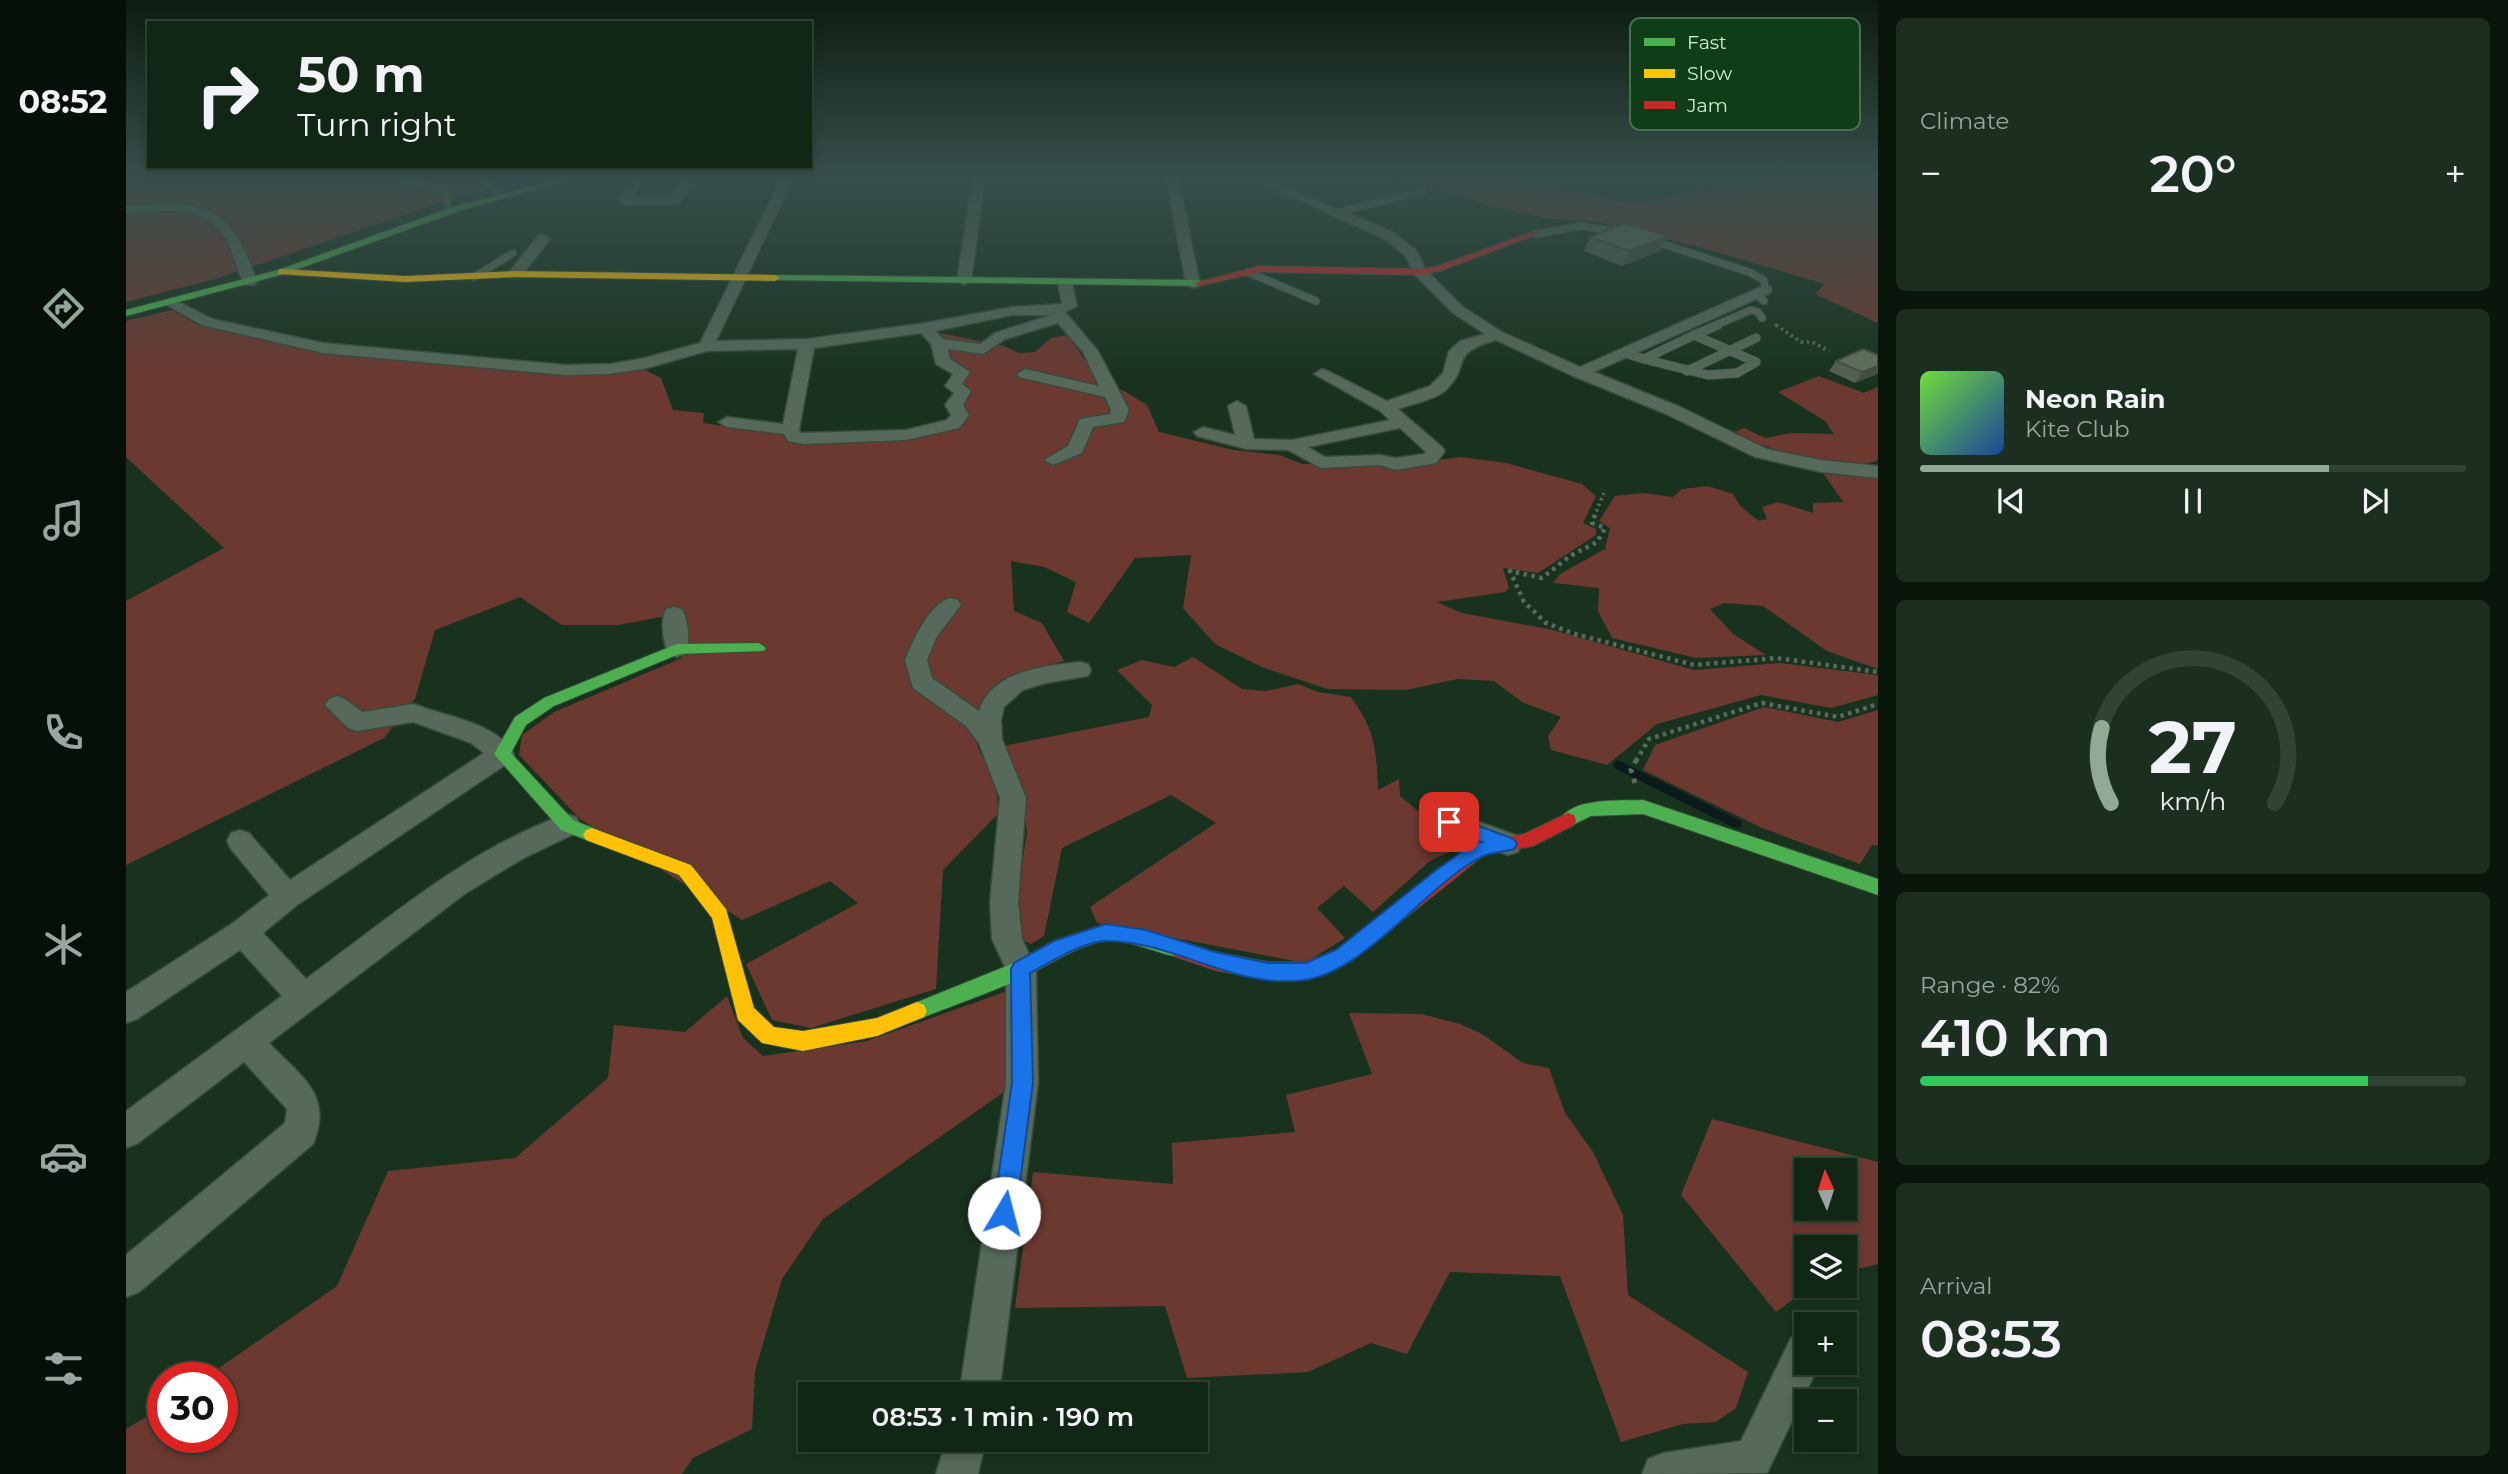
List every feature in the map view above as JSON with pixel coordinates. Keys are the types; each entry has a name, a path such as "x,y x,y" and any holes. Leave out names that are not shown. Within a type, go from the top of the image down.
{"street":[{"path":"235,246 245,262 250,282"},
{"path":"126,313 250,282 354,246"},
{"path":"515,274 538,246"},
{"path":"706,346 753,246"},
{"path":"964,281 969,246"},
{"path":"1186,246 1193,284"},
{"path":"1404,246 1412,253 1420,272 1458,310 1497,335 1579,373 1672,410 1761,453 1832,468 1878,472"},
{"path":"281,272 405,279 515,274 1193,284 1260,269 1420,272 1437,269 1502,246"},
{"path":"939,343 983,349 1000,336 1018,333 1069,306 1065,283"},
{"path":"1579,373 1761,295"},
{"path":"170,303 208,322 323,348 565,370 610,369 647,363 706,346 807,344 925,328 1012,311 1058,313 1090,351 1109,393 1120,410 1118,418 1086,423 1076,449 1053,460"},
{"path":"807,344 790,430 794,437 804,439 906,435 953,424 960,415 954,405 963,391 953,386 962,372 942,361 939,343 925,328"},
{"path":"1386,407 1436,390 1451,374 1455,354 1466,344 1497,335"},
{"path":"1025,374 1109,393"},
{"path":"1292,445 1321,463 1380,460 1396,464 1430,459 1436,451 1386,407 1322,374"},
{"path":"1237,407 1245,444"},
{"path":"727,422 790,430"},
{"path":"1203,432 1245,444 1292,445 1404,422"},
{"path":"950,604 928,634 916,660 921,682 975,720 990,739"},
{"path":"674,614 677,649"},
{"path":"126,1009 243,932 287,897 502,754 520,721 549,702 677,649 759,648"},
{"path":"981,1382 1022,1083 1021,969 1007,939 1004,902 1013,798 990,739 987,722 989,710 999,694 1013,684 1080,670"},
{"path":"337,705 357,723 414,713 480,737 502,754 567,825 685,870 720,915 745,1013 769,1036 803,1041 877,1027 1021,969 1061,947 1106,932 1146,938 1215,961 1268,971 1307,971 1343,956 1480,849 1527,841 1589,809 1643,807 1878,887"},
{"path":"1449,822 1508,844"},
{"path":"126,1131 456,886 512,851 567,825"},
{"path":"240,841 287,897"},
{"path":"243,932 304,999"},
{"path":"126,1279 301,1132 304,1104 247,1042"},
{"path":"1664,1474 1759,1466 1796,1375"},
{"path":"957,1474 963,1452"}],"lane":[{"path":"1667,246 1749,272 1764,280 1761,295"},
{"path":"473,277 513,253"},
{"path":"1248,272 1316,301"},
{"path":"1644,359 1751,310 1758,312 1762,318"},
{"path":"1625,353 1687,372 1738,373 1756,362 1694,335"},
{"path":"1687,372 1756,338"}],"path":[{"path":"1761,295 1774,323 1801,342 1812,342 1829,351"},
{"path":"1604,493 1592,523 1605,528 1601,541 1591,549 1571,555 1542,578 1510,571 1524,602 1546,623 1576,634 1694,665 1777,657 1878,672"},
{"path":"1643,807 1631,770 1649,739 1762,703 1838,717 1878,704"}],"shaded area":[{"path":"126,246 313,246 215,279 126,302"},
{"path":"1694,246 1878,246 1878,323 1815,294 1825,284"},
{"path":"172,310 198,325 296,348 532,373 597,374 643,369 661,378 673,410 704,413 703,423 780,434 798,444 905,439 954,430 967,417 963,407 971,392 962,385 968,372 950,360 941,333 1004,346 1019,353 1035,352 1051,338 1068,335 1101,384 1124,391 1147,405 1159,432 1234,450 1280,455 1302,464 1410,464 1460,457 1506,463 1582,484 1596,496 1583,523 1596,529 1596,535 1538,573 1503,568 1509,588 1505,592 1437,602 1462,613 1553,630 1694,670 1779,663 1878,675 1878,695 1831,708 1761,695 1657,724 1607,765 1551,750 1548,736 1561,717 1522,702 1494,681 1457,679 1406,690 1327,689 1262,667 1215,644 1183,608 1191,555 1135,558 1089,623 1067,612 1076,582 1044,567 1011,561 1014,611 1042,623 1064,661 1029,671 998,686 986,697 978,710 975,727 978,747 993,776 999,813 943,870 936,989 811,1028 772,1020 746,964 858,903 830,881 742,920 580,819 519,755 522,735 554,712 682,658 682,613 618,625 562,625 520,597 435,630 415,699 384,738 126,865 126,601 224,548 126,457 126,321"},
{"path":"1819,376 1864,393 1878,387 1878,460 1865,464 1827,462 1783,452 1732,433 1744,428 1765,438 1792,433 1834,434 1825,421 1778,392"},
{"path":"1821,470 1854,476 1878,476 1878,669 1827,651 1763,606 1724,603 1710,609 1733,634 1766,655 1696,658 1612,638 1598,611 1599,588 1553,583 1560,574 1605,549 1610,528 1599,521 1615,496 1642,493 1673,497 1682,489 1708,486 1733,494 1740,506 1759,521 1767,519 1762,507 1778,502 1813,513 1813,503 1843,502"},
{"path":"1193,657 1242,689 1266,691 1298,684 1318,692 1351,697 1365,720 1373,741 1378,790 1399,779 1400,796 1423,815 1473,841 1430,861 1373,912 1344,886 1317,908 1345,938 1305,963 1097,923 1090,907 1216,823 1171,795 1062,848 1044,936 1031,944 1021,939 1017,897 1027,832 1021,791 1003,746 1149,717 1152,705 1117,670 1142,660 1174,667"},
{"path":"1764,707 1838,722 1878,710 1878,846 1872,845 1860,864 1762,828 1643,770 1655,745"},
{"path":"1010,990 1011,1087 823,1219 782,1279 755,1371 752,1429 693,1458 682,1474 126,1474 126,1429 147,1417 147,1453 238,1453 238,1362 228,1362 337,1286 388,1171 515,1158 608,1078 614,1025 685,1032 727,996 743,1038 763,1056 867,1041"},
{"path":"1349,1013 1421,1014 1460,1024 1482,1034 1523,1063 1549,1068 1565,1113 1593,1152 1623,1215 1628,1295 1748,1372 1736,1408 1716,1422 1683,1424 1621,1442 1560,1276 1450,1272 1407,1354 1371,1343 1308,1372 1187,1378 1165,1306 1015,1308 1033,1172 1173,1184 1172,1143 1295,1132 1286,1095 1372,1074"},
{"path":"1712,1119 1878,1162 1878,1264 1857,1269 1857,1235 1794,1235 1795,1298 1776,1312 1681,1195"}],"building":[{"path":"1614,246 1642,246 1629,251"},
{"path":"1863,349 1878,355 1878,366 1862,372 1836,361"}],"waterway":[{"path":"1618,765 1737,824"}],"traffic: fast":[{"path":"126,313 281,272 354,246"},
{"path":"775,278 1199,283"},
{"path":"592,835 567,825 502,754 520,721 549,702 677,649 759,648"},
{"path":"1568,820 1589,809 1643,807 1878,887"},
{"path":"917,1011 1021,969 1061,947 1106,932 1146,938 1181,950"}],"traffic: slow":[{"path":"281,272 405,279 515,274 775,278"},
{"path":"592,835 685,870 720,915 745,1013 769,1036 803,1041 877,1027 917,1011"}],"traffic: jam":[{"path":"1199,283 1260,269 1420,272 1437,269 1502,246"},
{"path":"1181,950 1215,961 1268,971 1307,971 1343,956 1480,849 1527,841 1568,820"}],"route":[{"path":"1004,1213 1022,1083 1021,969 1061,947 1106,932 1146,938 1215,961 1268,971 1307,971 1343,956 1480,849 1508,844 1449,822"}]}
